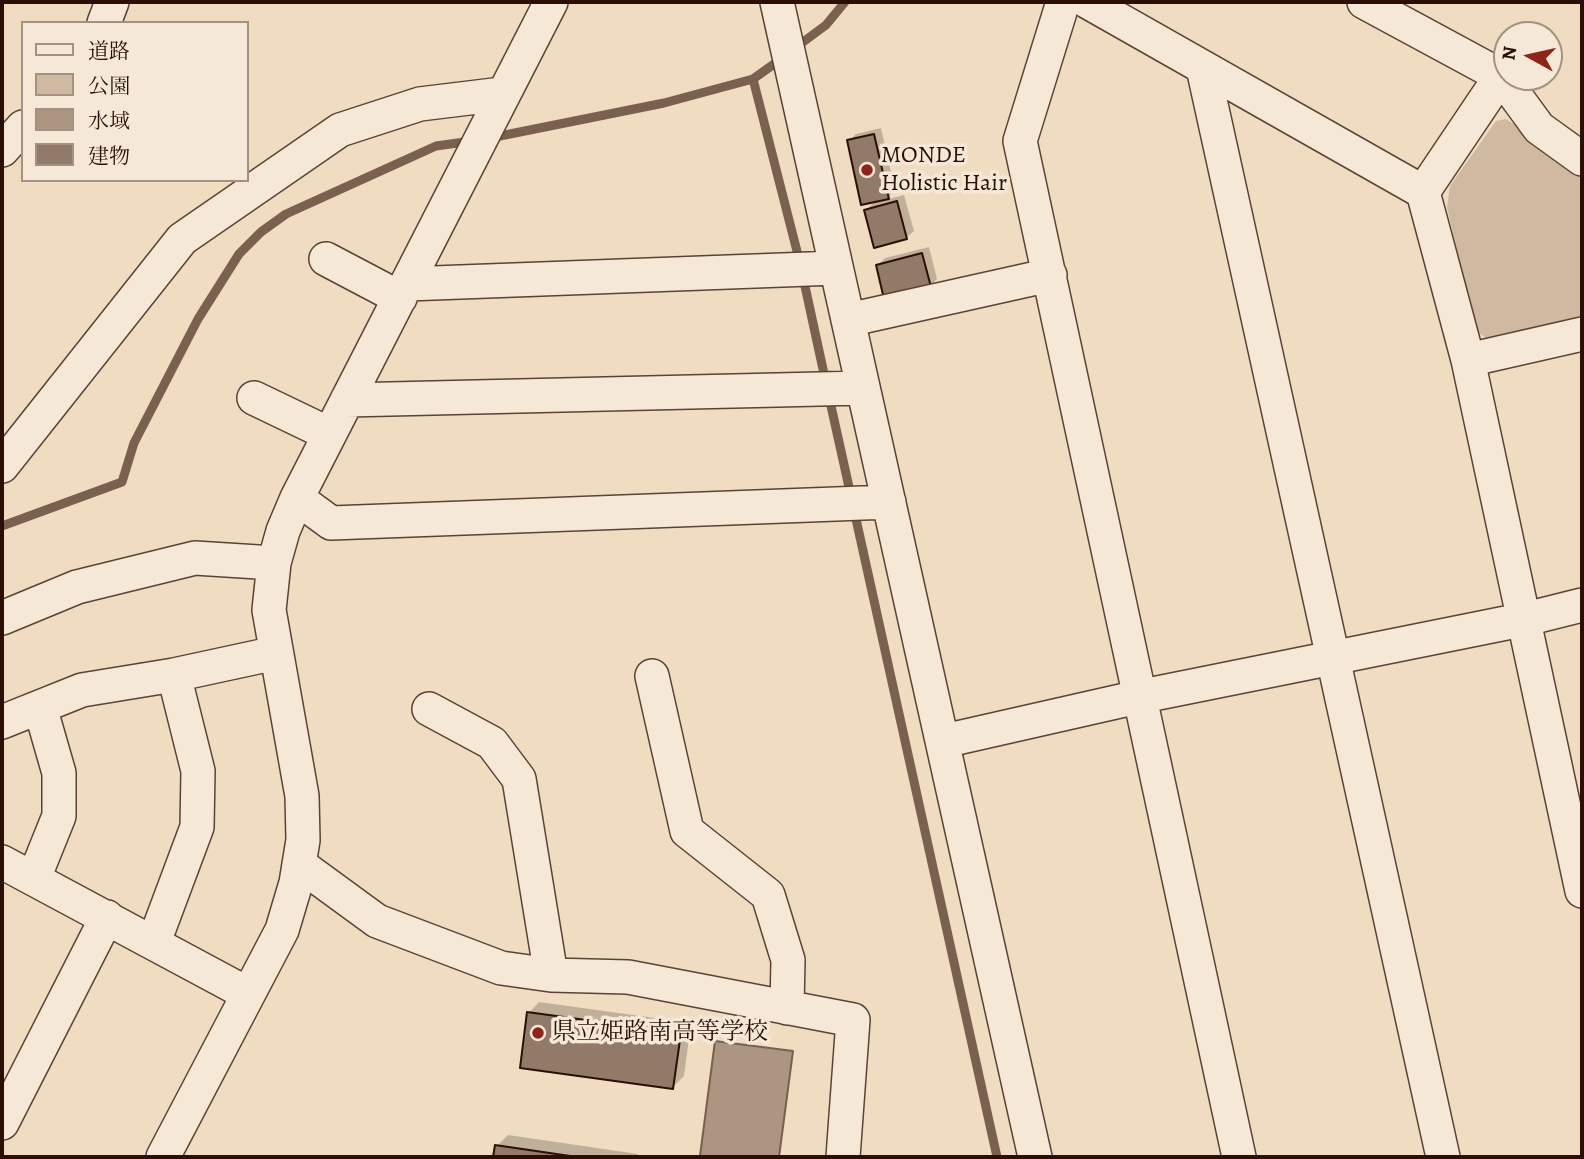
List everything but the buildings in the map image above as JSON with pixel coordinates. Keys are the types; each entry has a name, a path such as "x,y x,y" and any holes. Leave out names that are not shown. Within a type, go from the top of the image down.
{"street":[{"path":"163,1157 282,930 291,905 299,864 303,840 302,796 270,611 274,563 297,498 551,2"},
{"path":"777,2 809,269 848,320 835,389 862,503 944,741 1035,1157"},
{"path":"1063,2 1020,141 1138,697 1240,1157"},
{"path":"1088,2 1423,192 1468,360 1526,619 1582,891"},
{"path":"1364,2 1493,71"},
{"path":"1203,68 1443,1157"},
{"path":"1423,192 1493,87"},
{"path":"1512,91 1539,128 1582,159"},
{"path":"2,466 182,239 340,130 419,104 502,94"},
{"path":"2,150 21,129"},
{"path":"326,259 403,291 809,269"},
{"path":"848,320 1050,275"},
{"path":"1468,360 1582,334"},
{"path":"347,400 835,389"},
{"path":"254,398 329,434"},
{"path":"297,498 331,523 862,503"},
{"path":"2,618 77,587 195,558 274,563"},
{"path":"944,741 1138,697 1335,660 1582,605"},
{"path":"2,722 82,690 174,675 276,653"},
{"path":"154,942 197,827 198,771 174,675"},
{"path":"652,676 687,831 768,895 788,960 787,1009"},
{"path":"34,878 59,816 59,773 40,707"},
{"path":"429,709 492,743 519,779 551,975"},
{"path":"2,862 248,994"},
{"path":"299,864 377,921 501,968 551,975 628,976 853,1020 843,1157"},
{"path":"2,1123 107,917"}],"green space":[{"path":"1506,119 1582,171 1582,316 1488,339 1475,331 1447,207 1450,186 1496,121"}],"water":[{"path":"715,1041 793,1051 779,1157 700,1156"}],"waterway":[{"path":"795,48 826,25 845,2"},
{"path":"490,138 664,103 753,79 784,57"},
{"path":"753,79 800,263"},
{"path":"2,526 122,482 134,443 198,319 239,254 261,232 286,214 436,146 472,141"},
{"path":"803,277 826,383"},
{"path":"829,397 851,496"},
{"path":"854,510 997,1157"}],"place":[{"name":"MONDE Holistic Hair","path":"867,170"},
{"name":"県立姫路南高等学校","path":"538,1033"}]}
